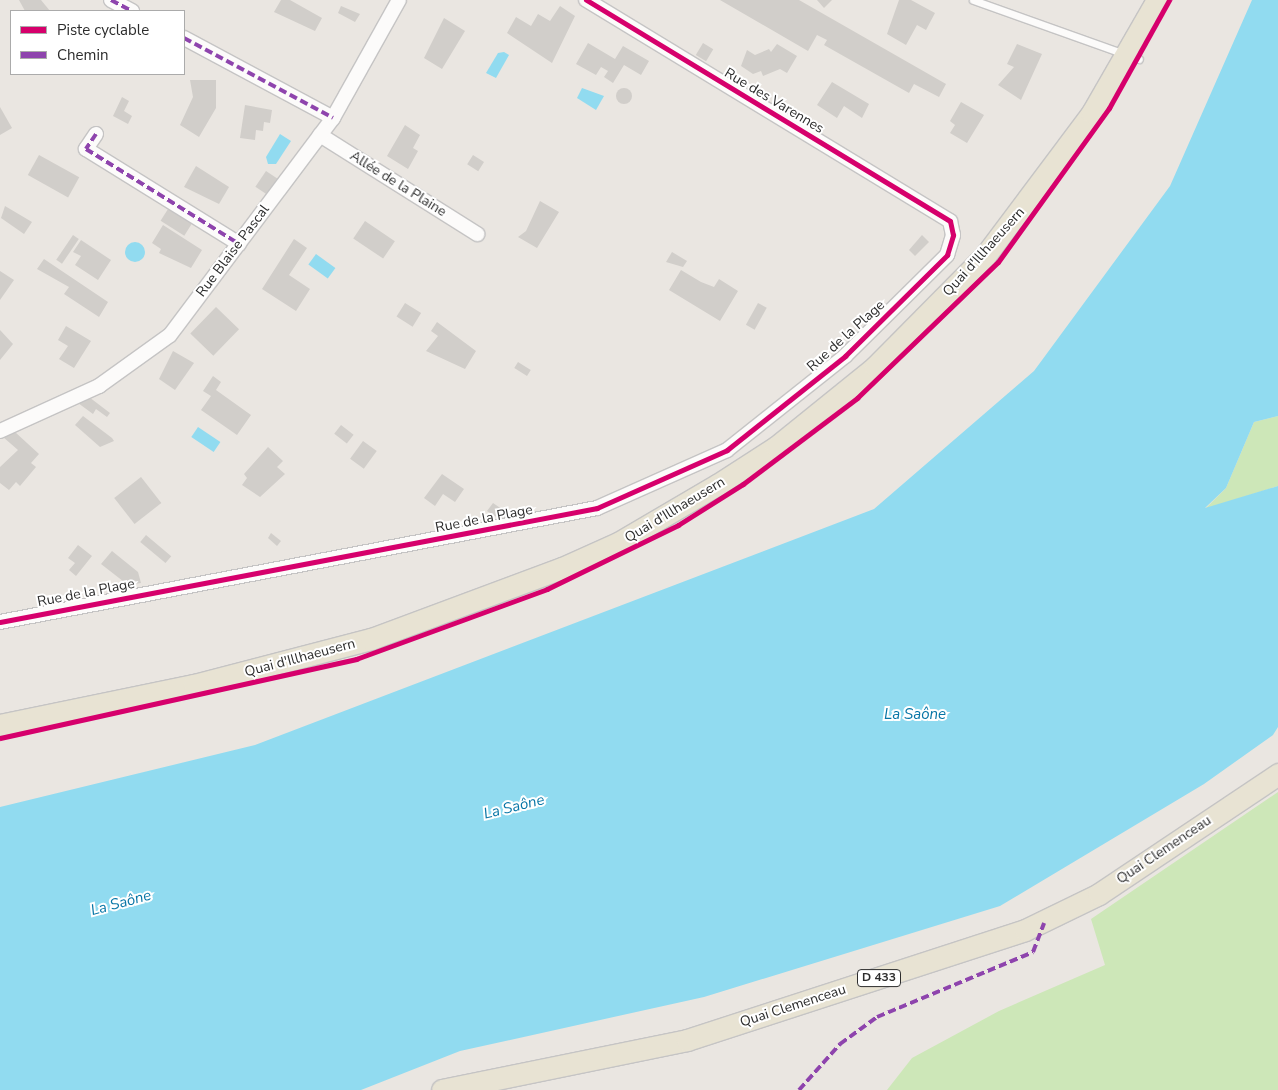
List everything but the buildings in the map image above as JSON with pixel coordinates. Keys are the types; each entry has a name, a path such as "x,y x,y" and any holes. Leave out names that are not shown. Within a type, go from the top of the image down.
{"main road":[{"name":"Quai d'Illhaeusern","path":"0,725 194,685 371,640 512,590 666,517 776,446 828,406 960,283 1032,198 1133,57 1157,0"},
{"name":"Quai Clemenceau","path":"442,1090 687,1040 1025,930 1099,894 1278,774"}],"street":[{"path":"111,0 130,10"},
{"name":"Rue Blaise Pascal","path":"0,431 100,386 170,335 333,118 399,0"},
{"name":"Rue des Varennes","path":"586,0 950,221"},
{"path":"185,39 333,118"},
{"path":"96,134 86,150 239,244"},
{"name":"Allée de la Plaine","path":"320,135 477,234"},
{"name":"Rue de la Plage","path":"3,618 507,527 597,508 662,482 727,450 845,356 947,255 953,235 950,221"}],"lane":[{"path":"973,0 1133,57"}],"green space":[{"path":"1278,416 1278,486 1205,509 1226,488 1254,422"},
{"path":"1278,792 1278,1090 887,1090 912,1058 999,1011 1105,965 1091,919"}],"water":[{"name":"La Saône","path":"1252,0 1278,0 1278,416 1254,422 1226,488 1205,508 1278,486 1278,727 1273,735 1204,784 1000,906 704,997 460,1051 361,1090 0,1090 0,807 255,745 874,509 1034,371 1170,186"},
{"path":"504,52 509,55 496,78 486,73 498,53"},
{"path":"582,88 604,96 596,110 577,98"},
{"path":"280,134 291,141 276,164 268,164 266,157"},
{"path":"135,242 142,245 145,252 142,259 135,262 128,259 125,252 128,245"},
{"path":"316,254 335,268 328,279 308,265"},
{"path":"198,427 220,442 214,452 191,437"}],"marked path":[{"path":"111,0 130,10"},
{"path":"185,39 333,118"},
{"path":"96,134 86,149 239,244"},
{"path":"799,1090 840,1044 877,1017 1033,952 1044,923"}],"cycle path":[{"path":"0,622 597,508 727,450 845,356 947,255 953,235 950,221 586,0"},
{"path":"0,738 356,659 547,589 678,525 743,484 857,398 998,262 1109,108 1169,0"}]}
